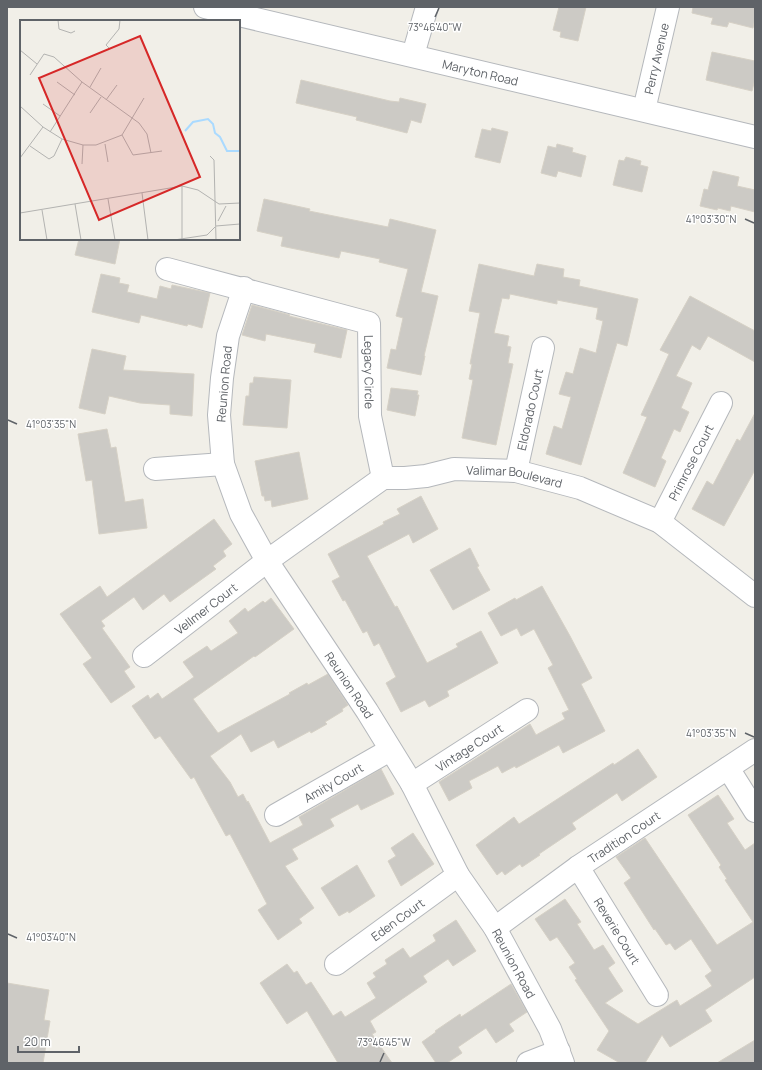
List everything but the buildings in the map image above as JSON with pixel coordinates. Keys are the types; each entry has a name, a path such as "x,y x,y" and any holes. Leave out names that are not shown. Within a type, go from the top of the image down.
{"street":[{"name":"Maryton Road","path":"205,7 755,137"},
{"path":"412,55 427,7"},
{"name":"Perry Avenue","path":"644,110 668,7"},
{"path":"167,269 244,288"},
{"name":"Reunion Road","path":"244,288 228,336 222,378 219,415 223,464 240,514 268,561 367,711 412,784 458,875 494,928 550,1029 561,1057"},
{"name":"Legacy Circle","path":"244,288 369,322 370,416 383,478"},
{"name":"Eldorado Court","path":"516,471 544,348"},
{"name":"Primrose Court","path":"660,522 721,403"},
{"path":"155,469 223,464"},
{"name":"Valimar Boulevard","path":"383,478 412,478 454,469 516,471 580,488 660,522 755,596"},
{"path":"268,561 383,478"},
{"name":"Vellmer Court","path":"144,656 268,561"},
{"name":"Vintage Court","path":"412,784 527,710"},
{"name":"Amity Court","path":"276,815 390,750"},
{"name":"Tradition Court","path":"494,928 578,868 755,750"},
{"path":"728,768 755,811"},
{"name":"Reverie Court","path":"578,868 657,995"},
{"name":"Eden Court","path":"336,964 458,875"},
{"path":"528,1063 561,1057"}]}
